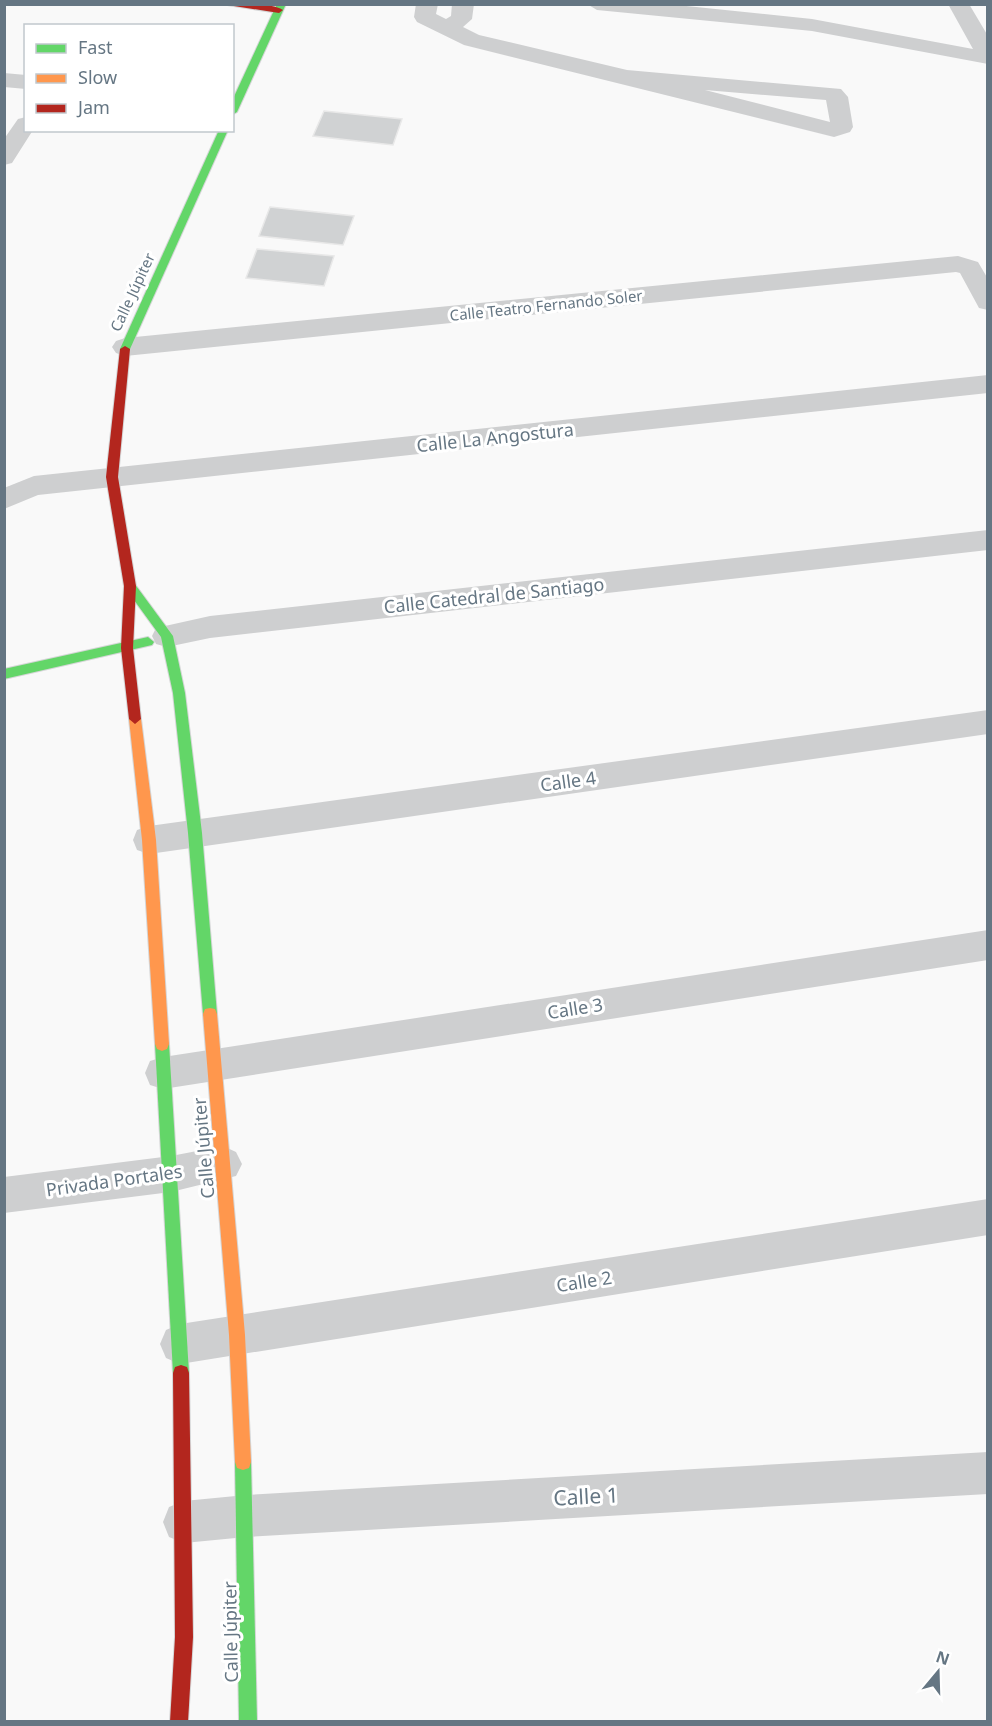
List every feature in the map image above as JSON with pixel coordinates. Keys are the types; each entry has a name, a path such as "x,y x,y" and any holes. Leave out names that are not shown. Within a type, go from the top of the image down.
{"street":[{"path":"225,4 281,7 234,106"},
{"path":"427,4 425,17 472,40 627,76 834,130 842,127 837,97 833,93 627,76"},
{"path":"446,29 461,19 463,4"},
{"path":"597,4 812,25 987,56"},
{"path":"958,4 987,56"},
{"path":"4,80 24,82"},
{"path":"4,158 24,127"},
{"name":"Calle Júpiter","path":"179,1722 184,1637 184,1522 180,1344 171,1174 149,840 127,648 130,586 112,477 125,347 223,132"},
{"name":"Calle Teatro Fernando Soler","path":"125,347 958,264 966,266 987,302"},
{"name":"Calle La Angostura","path":"4,499 34,486 987,384"},
{"name":"Calle Catedral de Santiago","path":"4,674 127,648 166,636 210,627 987,540"},
{"name":"Calle Júpiter","path":"130,586 166,636 179,693 195,833 237,1335 246,1516 248,1722"},
{"name":"Calle 4","path":"149,840 987,722"},
{"name":"Calle 3","path":"163,1073 987,945"},
{"name":"Privada Portales","path":"4,1195 171,1174 223,1164"},
{"name":"Calle 2","path":"180,1344 987,1217"},
{"name":"Calle 1","path":"184,1522 246,1516 987,1473"}],"building":[{"path":"324,111 402,119 393,145 313,136"},
{"path":"270,207 354,216 343,245 259,236"},
{"path":"257,249 334,256 324,286 246,278"}],"traffic: fast":[{"path":"234,108 282,4"},
{"path":"125,349 223,132"},
{"path":"130,586 167,636 179,693 195,833 210,1014"},
{"path":"4,674 148,642"},
{"path":"162,1044 181,1373"},
{"path":"243,1462 248,1722"}],"traffic: slow":[{"path":"135,719 149,840 162,1044"},
{"path":"210,1014 237,1335 243,1462"}],"traffic: jam":[{"path":"225,4 279,10"},
{"path":"125,349 112,477 130,586 127,648 135,719"},
{"path":"179,1722 184,1637 181,1373"}]}
